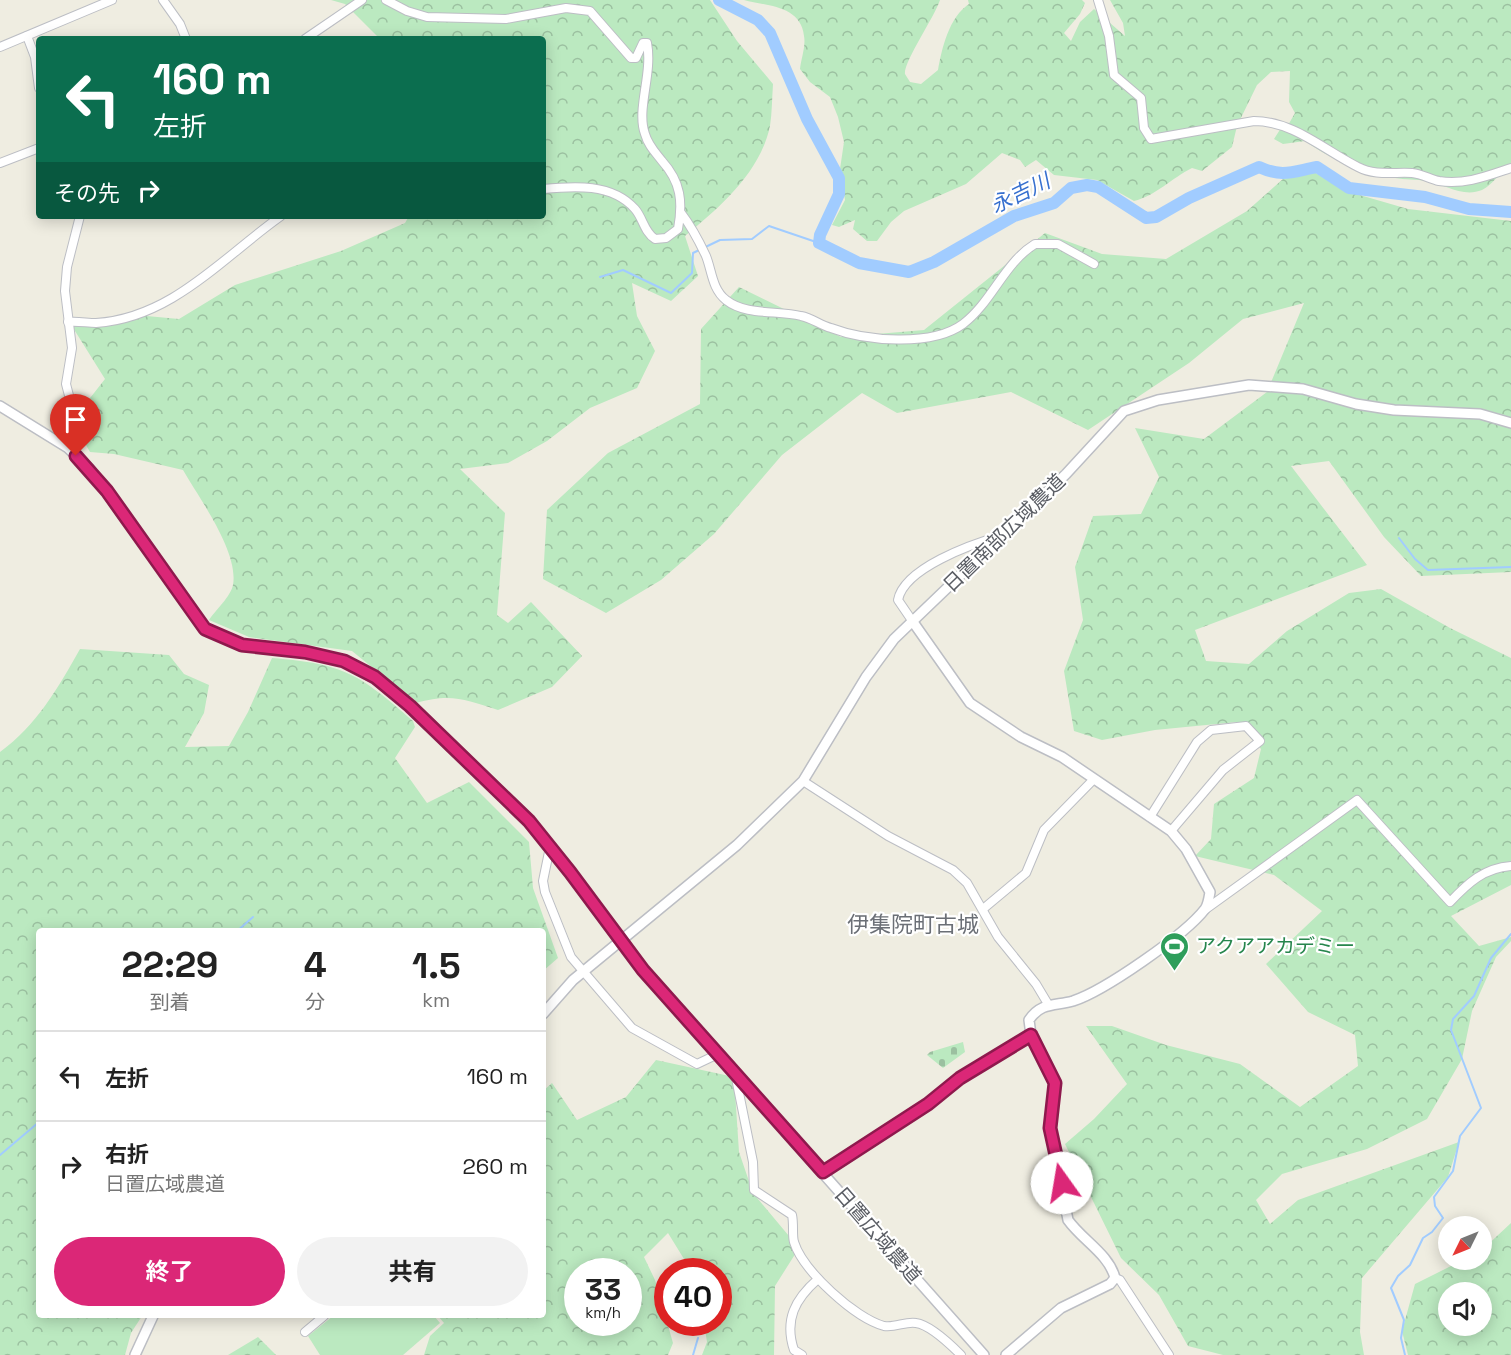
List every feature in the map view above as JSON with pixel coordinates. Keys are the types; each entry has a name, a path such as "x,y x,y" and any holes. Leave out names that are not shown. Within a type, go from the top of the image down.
{"street":[{"path":"0,47 112,0"},
{"path":"163,0 180,24 185,36"},
{"path":"309,36 363,0"},
{"path":"386,0 407,11 427,17 506,19 577,8 590,11 632,58 636,58 645,42 650,60 642,119 644,133 650,147 675,178 681,197 678,229 666,238 655,239 650,236 633,207 618,195 592,188 546,189"},
{"path":"1098,0 1109,36 1114,75 1141,98 1144,128 1151,139 1245,122 1267,121 1287,127 1369,172 1415,173 1437,181 1455,182 1480,179 1511,168"},
{"path":"27,36 36,65"},
{"path":"0,163 36,148"},
{"path":"681,213 706,257 716,288 726,300 746,308 799,315 832,329 879,337 927,339 946,333 962,324 983,305 1011,264 1035,244 1058,244 1094,264"},
{"path":"68,448 74,445 79,422 66,384 72,348 65,291 66,267 79,219"},
{"path":"68,322 96,323 117,319 151,308 176,296 215,270 277,219"},
{"name":"日置南部広域農道","path":"546,1011 583,971 737,845 803,781 866,677 894,639 1066,474 1124,411 1158,400 1249,386 1303,389 1356,404 1394,410 1480,414 1511,423"},
{"name":"日置広域農道","path":"0,406 68,448 89,468 205,629 242,645 305,652 344,661 375,677 410,706 518,810 550,847 620,941 716,1055 823,1172 984,1355"},
{"path":"1000,536 968,545 908,580 898,600 970,703 1021,737 1062,758 1171,831 1186,849 1210,892 1206,909"},
{"path":"1150,817 1197,741 1211,730 1246,726 1260,741 1223,770 1171,831"},
{"path":"983,909 1026,873 1044,830 1093,780"},
{"path":"803,781 888,836 953,870 967,884 998,937 1036,984 1048,1004"},
{"path":"1168,1355 1120,1280 1115,1278 1107,1261 1068,1220 1050,1128 1055,1083 1031,1035 1029,1020 1048,1004 1073,1001 1127,970 1176,935 1206,909 1357,800 1450,902 1479,875 1500,867 1511,866"},
{"path":"550,847 543,881 545,892 567,950 583,971 637,1032 697,1064 716,1055"},
{"path":"823,1172 928,1104 960,1078 1031,1035"},
{"path":"736,1078 753,1162 754,1191 792,1215 793,1240 801,1258 818,1279 850,1306 884,1326 917,1323 939,1335 961,1355"},
{"path":"1006,1355 1061,1308 1110,1284 1115,1278"},
{"path":"802,1355 794,1350 790,1319 796,1301 818,1279"},
{"path":"135,1355 152,1318"},
{"path":"305,1332 322,1318"}],"green space":[{"path":"331,0 710,0 737,41 773,84 770,126 757,159 748,174 725,201 685,236 698,276 671,301 632,283 637,316 655,351 637,388 590,408 547,441 508,463 460,469 505,513 497,615 508,623 531,602 582,656 552,687 498,710 448,698 416,703 352,651 249,637 209,620 232,589 233,572 224,541 183,470 114,454 90,452 72,421 105,379 70,323 136,315 179,319 235,285 341,251 405,223 407,219 546,219 546,36 377,36 345,4"},
{"path":"744,0 940,0 906,68 905,74 910,82 921,84 938,70 951,25 969,4 968,0 1082,0 1085,3 1080,14 1064,33 1071,41 1080,22 1094,9 1125,36 1123,23 1110,0 1511,0 1511,168 1482,190 1468,192 1427,181 1399,179 1371,173 1325,154 1305,141 1283,144 1274,139 1281,128 1287,127 1295,113 1289,102 1290,71 1271,72 1257,85 1237,126 1232,147 1202,171 1192,168 1142,199 1134,201 1097,180 1054,175 1036,160 1025,167 1020,160 1002,153 966,184 904,211 891,222 877,241 867,241 853,229 855,220 839,227 832,225 845,200 840,169 844,142 830,97 810,82 800,69 804,44 801,26 796,18 781,9"},
{"path":"1314,172 1346,191 1408,209 1511,221 1511,572 1421,576 1384,537 1329,461 1291,466 1367,565 1195,630 1206,661 1249,664 1287,631 1349,593 1381,589 1450,628 1511,658 1511,885 1451,916 1479,946 1511,937 1511,941 1496,957 1472,1011 1462,1059 1427,1119 1367,1149 1282,1174 1256,1200 1270,1224 1298,1200 1459,1142 1448,1177 1362,1278 1360,1332 1364,1355 1223,1355 1188,1346 1159,1295 1121,1258 1065,1144 1094,1119 1127,1084 1086,1026 1112,1026 1166,1045 1240,1064 1300,1107 1358,1066 1355,1035 1308,1012 1266,964 1322,911 1274,875 1195,856 1211,839 1214,804 1254,778 1261,749 1237,722 1155,730 1102,740 1074,731 1064,671 1083,620 1075,567 1093,516 1141,514 1159,477 1135,428 1204,439 1267,392 1304,303 1243,319 1189,363 1088,430 1011,392 897,413 862,393 782,455 714,534 661,580 606,613 543,579 547,510 608,453 700,404 701,329 739,287 841,337 924,330 1045,233 1102,254 1166,259 1247,211 1283,179"},
{"path":"80,649 169,655 184,674 209,685 204,713 185,747 229,746 248,712 272,658 317,664 350,674 378,692 413,721 415,727 395,758 427,803 469,782 529,842 533,888 558,958 546,968 546,928 36,928 36,1318 141,1318 131,1333 125,1355 0,1355 0,752 36,718 55,692"},
{"path":"963,1042 965,1052 943,1068 927,1055 930,1052"},
{"path":"656,1060 734,1077 739,1152 753,1193 799,1248 775,1286 774,1355 702,1355 707,1342 706,1336 732,1336 732,1258 683,1258 668,1233 644,1257 654,1278 654,1336 671,1336 673,1343 668,1355 424,1355 430,1336 444,1323 440,1318 546,1318 546,1088 552,1083 577,1120 626,1097"},
{"path":"1511,1223 1511,1355 1408,1355 1402,1331 1415,1284 1443,1270 1492,1270 1492,1241"},
{"path":"330,1318 436,1318 440,1323 403,1355 320,1355 308,1336"},
{"path":"258,1337 276,1355 228,1355"}],"waterway":[{"name":"永吉川","path":"719,0 758,20 770,33 807,119 839,178 839,194 820,235 819,243 859,263 909,272 934,262 1014,216 1054,203 1071,188 1087,185 1098,187 1146,218 1156,217 1189,198 1259,167 1282,173 1317,167 1349,188 1425,197 1469,209 1511,212"},
{"path":"600,277 623,270 671,293 692,273 693,253 720,240 752,239 769,226 819,243"},
{"path":"1399,538 1415,559 1428,570 1511,567"},
{"path":"241,928 253,917"},
{"path":"1405,1355 1401,1338 1404,1320 1391,1288 1398,1276 1410,1265 1423,1238 1432,1232 1443,1218 1435,1206 1434,1197 1453,1171 1460,1136 1481,1108 1451,1030 1453,1019 1474,996 1491,958 1511,934"},
{"path":"0,1155 36,1125"},
{"path":"693,1355 698,1338"}],"place":[{"name":"アクアアカデミー","path":"1175,972"}],"district":[{"name":"伊集院町古城","path":"913,924"}],"route":[{"path":"76,456 107,491 191,614 205,629 226,640 255,648 305,652 344,661 375,677 410,706 529,821 643,970 716,1055 823,1172 928,1104 960,1078 1031,1035 1055,1083 1050,1128 1062,1183"}]}
